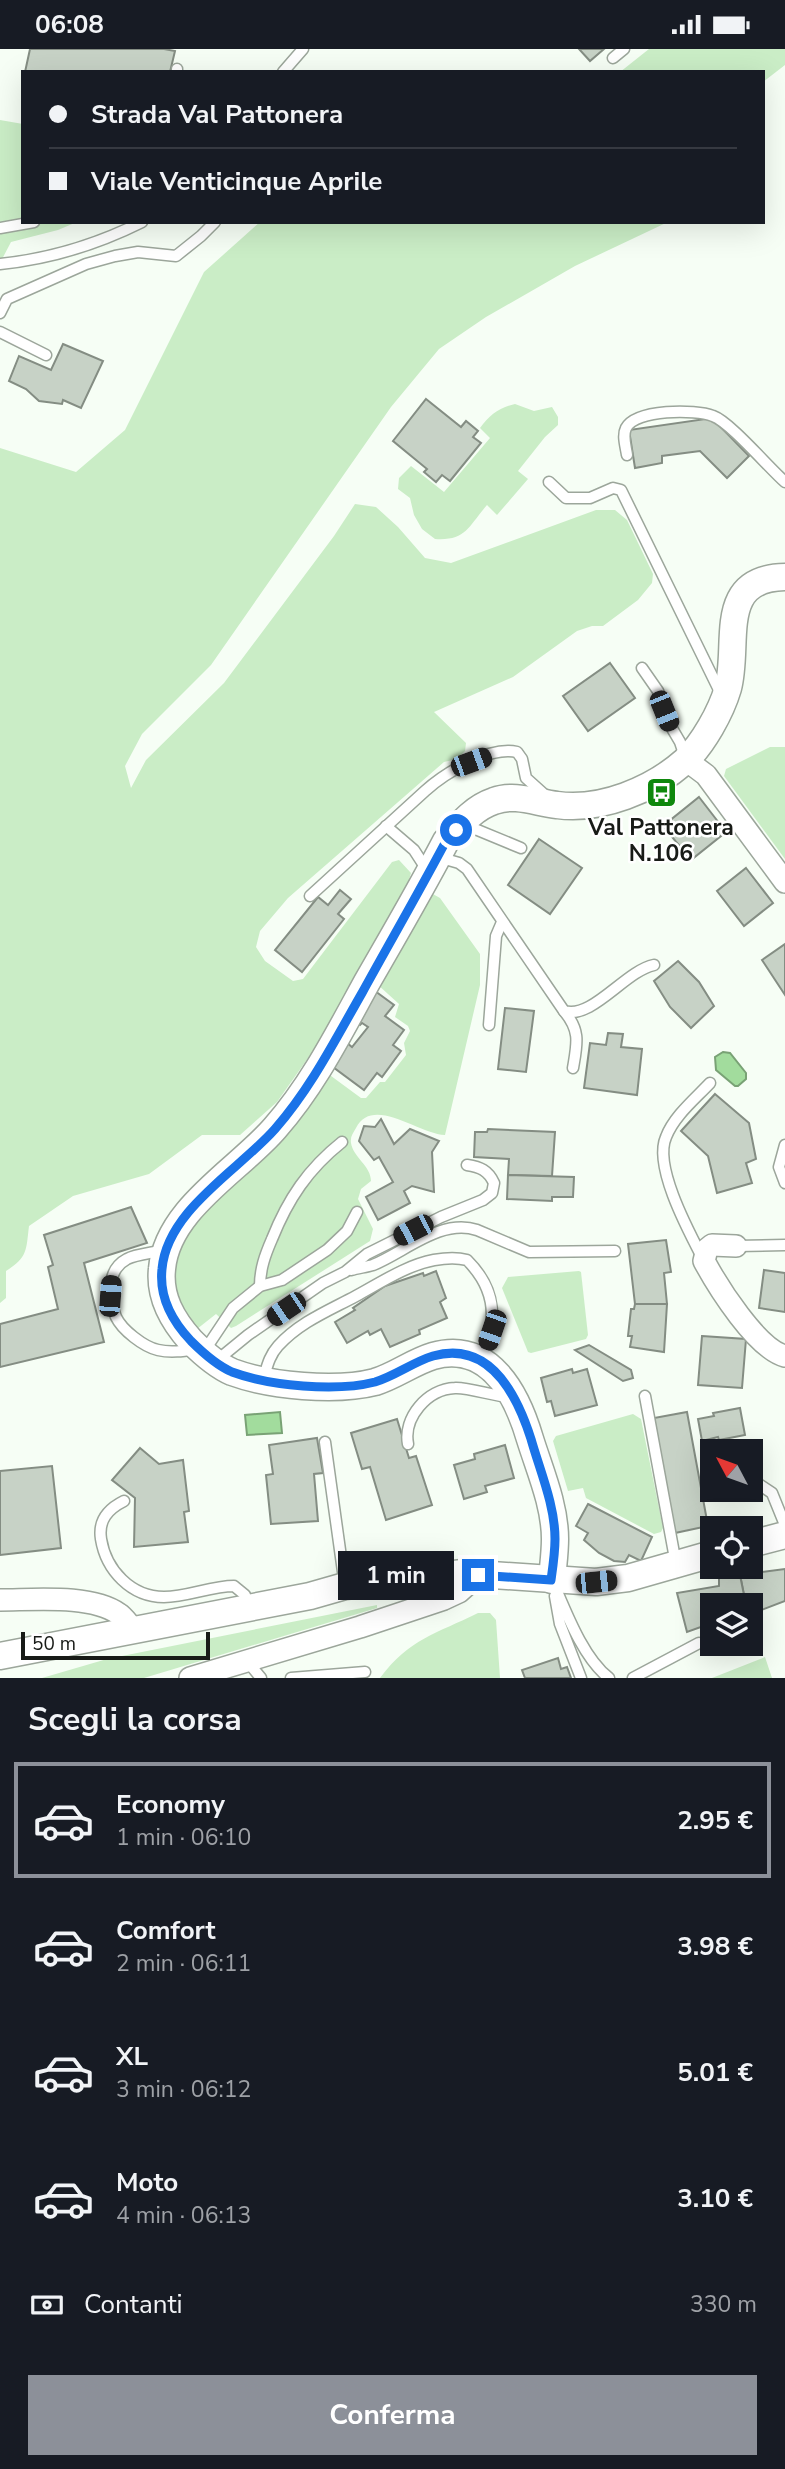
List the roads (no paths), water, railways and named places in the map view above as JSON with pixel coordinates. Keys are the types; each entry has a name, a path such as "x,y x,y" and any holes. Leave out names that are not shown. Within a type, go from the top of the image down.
{"street":[{"path":"551,1580 555,1538 551,1507 522,1411 516,1398 495,1372 477,1360 456,1354 444,1354 418,1362 378,1381 359,1385 312,1386 263,1380 232,1371 205,1354 173,1318 163,1298 161,1274 164,1250 187,1215 273,1131 301,1096 320,1067 446,841 456,830 475,811 494,800 513,797 560,806 593,805 634,793 665,776 686,760 705,735 723,700 731,671 735,608 743,594 755,583 773,577 785,577"},
{"path":"686,760 706,775 785,882"},
{"path":"736,1246 712,1245 707,1249 704,1261 721,1289 760,1341 785,1356"},
{"path":"763,1541 785,1535"},
{"path":"0,1656 310,1596 345,1586 434,1575 596,1582 628,1578 700,1557"},
{"path":"190,1678 444,1599 460,1593 478,1575"},
{"path":"0,1600 70,1600 90,1603 119,1613 134,1630"}],"lane":[{"path":"284,70 303,49"},
{"path":"613,58 624,49"},
{"path":"0,228 23,224"},
{"path":"0,264 52,256 117,235 138,224"},
{"path":"0,313 7,299 86,264 138,252 176,256 213,224"},
{"path":"0,332 46,355"},
{"path":"627,455 624,435 627,426 640,416 663,413 714,416 785,482"},
{"path":"549,482 566,498 590,498 613,488 621,490 723,700"},
{"path":"642,668 658,691 686,760"},
{"path":"310,896 444,775 458,767 508,750 517,752 522,759 526,778 560,806"},
{"path":"386,826 433,864 460,863 467,869 576,1030 573,1069"},
{"path":"456,830 475,829 521,848"},
{"path":"489,1025 496,936 502,922"},
{"path":"564,1011 571,1013 589,1007 642,967 654,965"},
{"path":"704,1261 673,1195 664,1155 664,1140 674,1122 710,1083"},
{"path":"260,1286 261,1268 292,1196 309,1172 342,1142"},
{"path":"785,1145 779,1167 785,1183"},
{"path":"345,1272 367,1254 441,1217 483,1200 492,1193 494,1183 490,1175 481,1168 467,1165"},
{"path":"205,1354 233,1308 260,1286 282,1280 327,1250 347,1231 357,1212"},
{"path":"164,1250 130,1257 121,1263 112,1276 110,1296 117,1319 134,1336 155,1350 205,1354 248,1335 323,1283 345,1272 372,1265 440,1232 468,1227 529,1252 615,1251"},
{"path":"736,1246 785,1245"},
{"path":"263,1380 271,1355 312,1318 410,1269 432,1260 451,1258 467,1259 490,1296 492,1330 477,1360"},
{"path":"408,1444 406,1433 411,1418 421,1403 437,1393 455,1388 516,1398"},
{"path":"645,1397 676,1564"},
{"path":"325,1441 345,1586"},
{"path":"763,1487 772,1493 785,1525"},
{"path":"124,1501 111,1507 102,1521 101,1535 104,1552 112,1567 130,1587 164,1597 234,1586 245,1595 247,1608"},
{"path":"551,1580 560,1624 581,1678"},
{"path":"551,1580 570,1622 592,1659 609,1678"},
{"path":"634,1678 699,1643"},
{"path":"247,1661 261,1678"},
{"path":"291,1678 365,1672"}],"place":[{"name":"Val Pattonera N.106","path":"661,793"}]}
